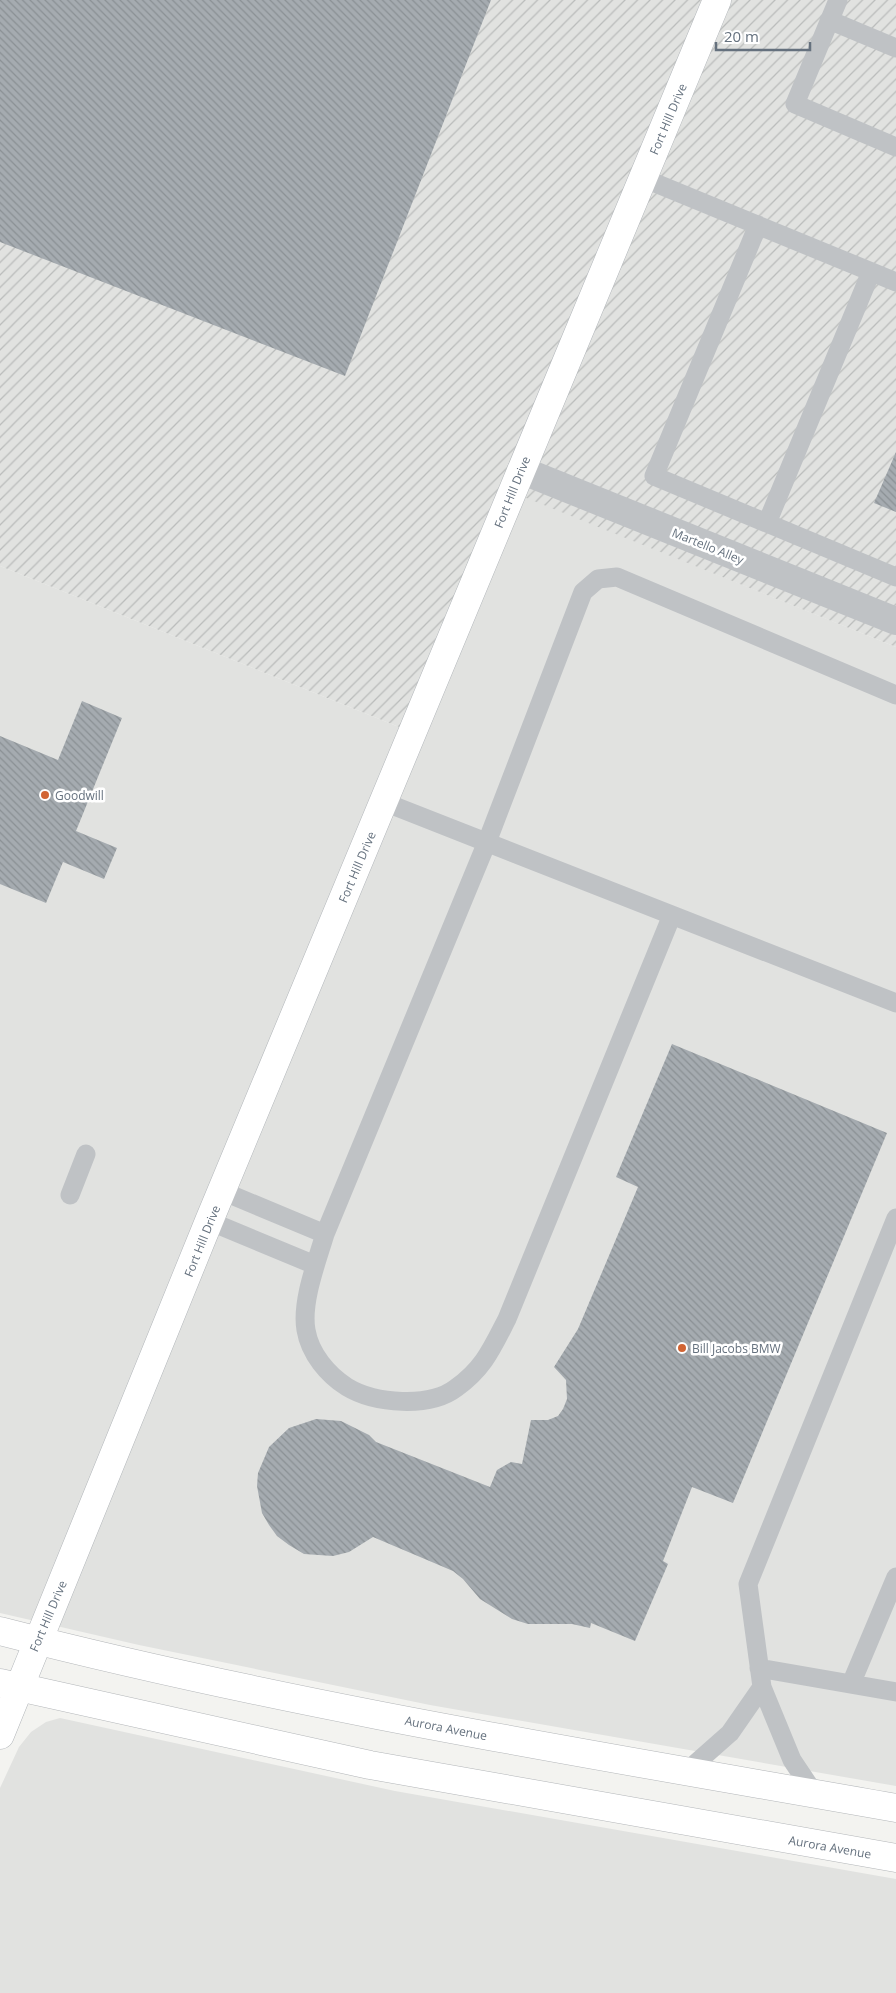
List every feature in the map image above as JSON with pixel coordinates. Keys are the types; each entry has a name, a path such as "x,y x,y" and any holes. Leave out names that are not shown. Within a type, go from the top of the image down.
{"street":[{"name":"Fort Hill Drive","path":"0,1734 9,1685 38,1641 209,1221 717,0"},
{"name":"Martello Alley","path":"521,470 896,621"},
{"name":"Aurora Avenue","path":"0,1631 157,1670 503,1739 896,1808"},
{"name":"Aurora Avenue","path":"9,1685 370,1764 896,1858"}],"lane":[{"path":"838,0 795,104 896,148"},
{"path":"830,20 896,48"},
{"path":"643,178 896,282"},
{"path":"758,225 654,476 896,577"},
{"path":"766,523 871,272"},
{"path":"672,915 507,1319 484,1364 455,1389 428,1401 386,1401 348,1387 320,1364 306,1330 308,1292 315,1265 325,1234 487,842 583,592 598,579 617,577 896,695"},
{"path":"384,802 896,1003"},
{"path":"70,1194 86,1154"},
{"path":"222,1191 325,1234"},
{"path":"814,1793 792,1760 762,1687 748,1584 896,1218"},
{"path":"209,1221 315,1265"},
{"path":"852,1684 889,1609 896,1576"},
{"path":"759,1668 896,1692"},
{"path":"687,1771 730,1732 762,1687"}],"shaded area":[{"path":"0,0 896,0 896,647 504,489 404,729 0,566"},
{"path":"504,488 896,647 896,1786 430,1705 139,1645 0,1613 0,566 404,729"},
{"path":"60,1718 395,1791 896,1879 896,1993 0,1993 0,1788 19,1747 31,1732 46,1722"}],"building":[{"path":"0,0 491,0 345,376 0,242"},
{"path":"896,452 896,512 874,503"},
{"name":"Goodwill","path":"82,701 122,718 76,831 117,848 104,879 63,862 46,903 0,884 0,736 58,760"},
{"name":"Bill Jacobs BMW","path":"672,1044 887,1133 733,1503 692,1487 663,1561 668,1564 635,1641 591,1623 590,1628 572,1624 528,1624 512,1619 480,1599 463,1579 453,1571 373,1537 349,1552 333,1556 304,1554 277,1536 262,1513 257,1486 258,1473 269,1447 289,1428 316,1419 341,1421 369,1435 376,1442 490,1487 497,1470 511,1462 522,1464 531,1420 548,1420 558,1416 567,1399 566,1380 554,1367 578,1329 638,1187 616,1177"}],"place":[{"name":"Goodwill","path":"45,795"},
{"name":"Bill Jacobs BMW","path":"682,1348"}]}
